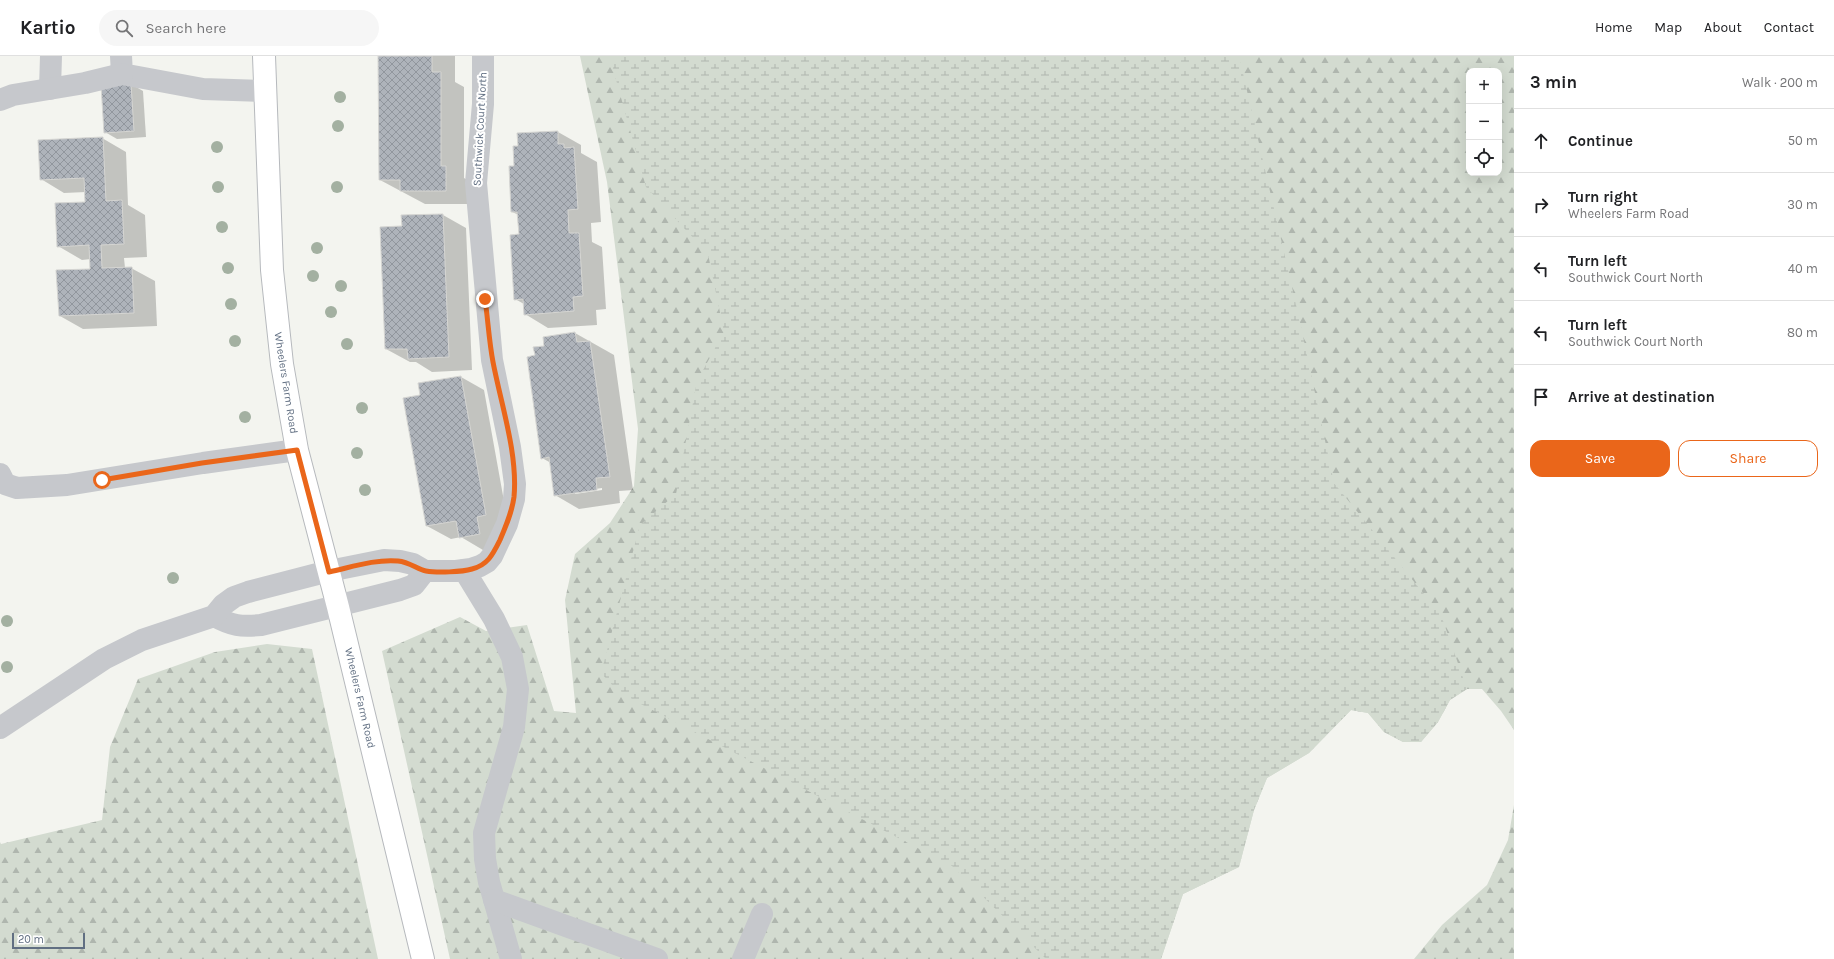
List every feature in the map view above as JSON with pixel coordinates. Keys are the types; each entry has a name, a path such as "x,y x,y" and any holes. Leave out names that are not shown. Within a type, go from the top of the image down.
{"main road":[{"name":"Wheelers Farm Road","path":"264,56 264,91 272,270 282,364 297,450 338,606 423,959"}],"street":[{"path":"50,56 50,89"},
{"name":"Southwick Court North","path":"426,572 464,570 480,566 487,562 492,556 507,524 514,498 515,484 510,447 492,360 485,299 476,183 483,104 483,56"},
{"path":"0,100 13,95 85,83 122,65 203,89 264,91"},
{"path":"2,481 17,488 67,485 202,463 297,450"},
{"path":"0,728 104,659 142,640 214,616 224,604 234,597 248,592 329,572 384,560 413,564 426,572 414,585 261,625 242,627 228,624 214,616"},
{"path":"464,570 494,619 512,657 518,689 514,727 484,834 485,859 494,900 511,959"},
{"path":"494,900 657,959"},
{"path":"743,959 762,914"}],"green space":[{"path":"580,56 1514,56 1514,730 1501,711 1482,689 1467,689 1450,700 1438,722 1421,742 1403,742 1384,732 1368,713 1351,710 1309,753 1267,778 1254,810 1239,867 1183,894 1161,959 450,959 382,651 460,617 486,631 527,625 554,711 576,713 565,600 575,554 610,523 634,486 638,429 607,182"},
{"path":"614,56 1239,56 1300,322 1334,483 1441,615 1467,689 1450,700 1438,722 1421,742 1403,742 1384,732 1368,713 1351,710 1309,753 1267,778 1254,810 1239,867 1183,894 1161,959 1046,959 952,866 635,701 613,686 601,673 640,525 676,494 697,381 724,332 708,254 646,187 613,69"},
{"path":"267,644 312,649 378,959 0,959 0,842 1,844 102,820 110,747 138,679 215,652"},
{"path":"1514,805 1514,959 1414,959 1442,925 1487,885 1508,840"}],"building":[{"path":"378,56 432,56 432,72 441,72 441,166 446,166 446,191 400,191 400,180 379,180"},
{"path":"131,83 134,131 104,133 101,85"},
{"path":"558,131 558,144 564,144 564,148 574,147 578,209 568,210 569,233 579,233 583,296 573,297 574,311 524,315 523,299 514,300 510,235 519,234 517,212 511,212 509,166 514,166 513,146 518,146 517,133"},
{"path":"103,137 106,201 122,200 124,244 101,245 102,268 132,267 134,313 59,316 56,270 90,269 89,245 57,247 55,203 85,202 84,178 40,180 38,140"},
{"path":"443,214 449,357 408,359 407,349 385,349 380,227 402,226 401,215"},
{"path":"575,332 577,342 590,341 610,477 596,478 597,490 554,496 549,457 541,459 527,357 535,355 533,347 544,346 543,337"},
{"path":"461,376 486,515 477,517 480,534 459,538 456,521 426,526 403,398 420,395 418,383"}],"route":[{"path":"102,480 202,463 297,450 329,572 384,560 413,564 426,572 456,571 480,566 487,562 492,556 507,524 514,498 515,484 510,447 492,360 485,299"}]}
